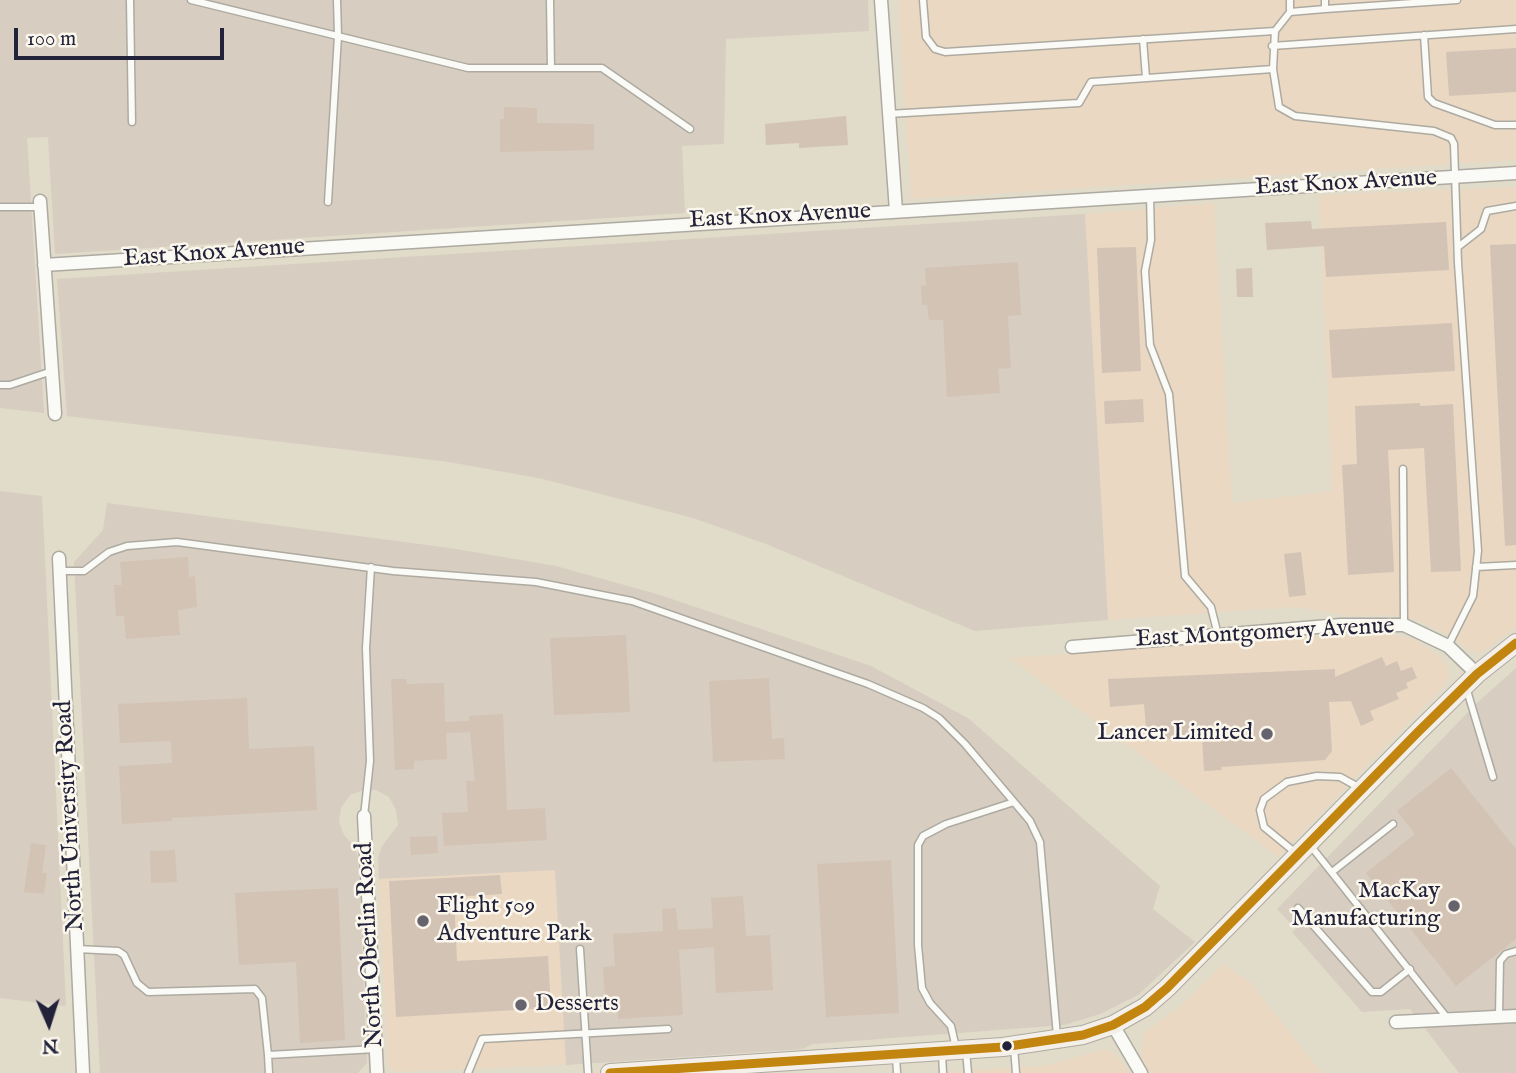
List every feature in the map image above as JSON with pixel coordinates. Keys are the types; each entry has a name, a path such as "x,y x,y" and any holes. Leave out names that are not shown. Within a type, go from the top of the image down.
{"main road":[{"path":"610,1073 818,1066 896,1054 1014,1046 1057,1040 1113,1025 1145,1007 1167,988 1471,680 1516,643"}],"street":[{"path":"881,0 896,211"},
{"name":"East Knox Avenue","path":"44,265 1516,173"},
{"path":"41,204 55,414"},
{"name":"North University Road","path":"60,565 83,1073"},
{"name":"East Montgomery Avenue","path":"1072,647 1341,625 1404,625 1448,646 1471,680"},
{"name":"North Oberlin Road","path":"364,816 377,1073"},
{"path":"1396,1022 1516,1016"},
{"path":"1113,1025 1140,1071"}],"lane":[{"path":"130,0 132,122"},
{"path":"191,0 468,68 602,68 690,130"},
{"path":"328,202 338,36 337,0"},
{"path":"550,0 551,68"},
{"path":"923,0 926,37 935,49 945,52 1275,31"},
{"path":"1290,0 1290,12 1275,31 1272,46 1275,98 1285,112 1445,135 1454,144 1478,551 1473,596 1448,646"},
{"path":"1325,0 1325,9"},
{"path":"1290,12 1457,0"},
{"path":"1272,46 1516,29"},
{"path":"1424,35 1428,97 1434,103 1495,125 1516,125"},
{"path":"1143,39 1146,78"},
{"path":"888,114 1079,103 1090,82 1273,69"},
{"path":"1150,195 1151,240 1145,271 1150,345 1169,394 1185,576 1211,607 1219,635"},
{"path":"0,207 41,204"},
{"path":"1458,247 1481,229 1487,211 1516,206"},
{"path":"0,385 10,385 52,371"},
{"path":"1403,469 1404,625"},
{"path":"60,565 84,571 108,552 156,542 210,545 371,568 536,582 632,601 868,684 939,718 1030,821 1043,853 1057,1040"},
{"path":"1476,567 1516,565"},
{"path":"364,816 370,761 366,648 371,568"},
{"path":"1471,680 1493,778"},
{"path":"1362,789 1340,777 1317,776 1287,782 1265,799 1260,810 1264,827 1304,849 1332,872 1448,1019"},
{"path":"968,1073 954,1050 951,1026 930,1003 922,988 918,945 918,845 923,836 946,824 1014,802"},
{"path":"1332,872 1393,824"},
{"path":"1298,908 1373,992 1381,992 1390,987 1410,969"},
{"path":"580,949 588,1073"},
{"path":"77,950 118,951 124,955 137,983 148,992 255,989 262,998 269,1073"},
{"path":"1499,1017 1500,961 1506,954 1516,951"},
{"path":"468,1073 482,1039 668,1029"},
{"path":"1014,1046 1016,1073"},
{"path":"268,1055 376,1049"},
{"path":"943,1073 954,1050"},
{"path":"896,1054 897,1073"}],"shaded area":[{"path":"0,0 868,0 869,31 726,39 724,144 682,146 685,213 55,254 48,137 27,138 44,413 0,408"},
{"path":"898,0 1516,0 1516,160 911,199"},
{"path":"1516,187 1516,627 1481,653 1472,652 1445,633 1416,620 1390,615 1352,616 1295,607 1108,620 1085,214 1214,203 1232,503 1332,491 1319,195"},
{"path":"1085,214 1108,620 975,631 766,544 693,518 543,479 449,462 67,416 57,279"},
{"path":"0,491 42,496 66,1006 0,998"},
{"path":"107,503 450,548 556,566 660,595 871,666 968,718 1160,886 1153,909 1195,942 1138,995 1100,1014 1064,1025 813,1044 803,1049 566,1065 555,870 379,879 378,858 382,846 398,825 396,810 389,797 376,790 364,790 350,795 341,808 339,822 358,858 367,1063 358,1073 100,1073 74,562 103,530"},
{"path":"1391,635 1413,639 1440,656 1448,667 1449,676 1444,686 1278,857 1010,658 1328,636"},
{"path":"1516,668 1516,1073 1459,1073 1410,1009 1362,1012 1292,932 1296,929 1277,909 1478,702"},
{"path":"555,869 566,1065 394,1072 388,1065 379,879"},
{"path":"1223,964 1250,982 1322,1073 1149,1073 1141,1055 1144,1033 1182,1005"},
{"path":"1103,1049 1113,1052 1129,1073 932,1073 1049,1065"}],"building":[{"path":"1516,48 1516,92 1449,96 1446,52"},
{"path":"504,107 537,108 537,123 594,124 594,150 500,152 500,119 504,119"},
{"path":"846,116 848,145 799,148 799,143 766,145 765,124"},
{"path":"1311,221 1312,229 1446,222 1449,270 1326,277 1324,246 1267,250 1265,223"},
{"path":"1516,244 1516,545 1505,546 1490,245"},
{"path":"1136,247 1141,371 1102,373 1097,248"},
{"path":"1018,262 1021,315 1008,316 1011,368 998,369 1000,393 947,397 943,320 929,320 927,305 922,305 921,286 926,285 925,268"},
{"path":"1252,268 1253,297 1237,297 1236,269"},
{"path":"1452,323 1455,371 1332,378 1329,330"},
{"path":"1143,399 1144,422 1105,424 1104,401"},
{"path":"1420,403 1420,406 1453,404 1461,571 1431,572 1424,448 1388,450 1394,572 1348,575 1342,465 1357,464 1355,406"},
{"path":"1301,552 1306,595 1289,597 1284,554"},
{"path":"188,557 189,577 195,576 197,607 178,610 180,635 126,639 124,616 116,616 114,585 122,585 120,562"},
{"path":"626,635 630,712 554,715 550,638"},
{"path":"1382,657 1386,666 1397,661 1401,671 1412,667 1417,678 1406,683 1408,688 1396,693 1399,699 1370,711 1374,720 1361,726 1351,701 1329,702 1332,751 1325,760 1221,767 1222,770 1204,771 1202,737 1147,740 1144,704 1110,707 1108,679 1335,669 1335,677"},
{"path":"769,678 772,739 784,738 785,759 713,762 709,681"},
{"path":"391,679 406,679 407,684 444,683 445,722 469,721 469,716 503,714 507,810 545,808 547,840 444,846 442,813 468,812 466,781 475,781 470,732 446,733 447,759 414,761 414,769 395,770"},
{"path":"247,698 249,749 314,746 317,810 172,818 172,821 122,824 119,766 172,763 171,741 120,743 118,704"},
{"name":"MacKay Manufacturing","path":"1451,768 1516,849 1516,939 1456,986 1366,873 1415,834 1397,811"},
{"path":"437,836 438,853 411,855 410,837"},
{"path":"31,843 46,845 42,873 47,873 44,894 24,892"},
{"path":"175,850 177,882 151,883 150,851"},
{"path":"891,860 899,1013 826,1017 817,864"},
{"name":"Flight 509 Adventure Park","path":"500,875 502,894 454,897 457,961 548,956 551,1008 396,1017 389,881"},
{"path":"338,888 345,1040 300,1043 296,962 239,965 235,893"},
{"path":"743,896 746,936 770,935 773,990 716,993 714,947 679,950 683,1015 618,1019 617,996 605,997 603,967 615,966 613,934 663,931 662,909 676,908 678,930 713,928 711,898"}],"transit line":[{"path":"610,1073 1003,1047 1083,1035 1113,1025 1145,1007 1167,988 1418,732 1477,674 1516,643"}],"place":[{"name":"Lancer Limited","path":"1267,734"},
{"name":"MacKay Manufacturing","path":"1454,906"},
{"name":"Flight 509 Adventure Park","path":"423,921"},
{"name":"Desserts","path":"521,1005"}]}
